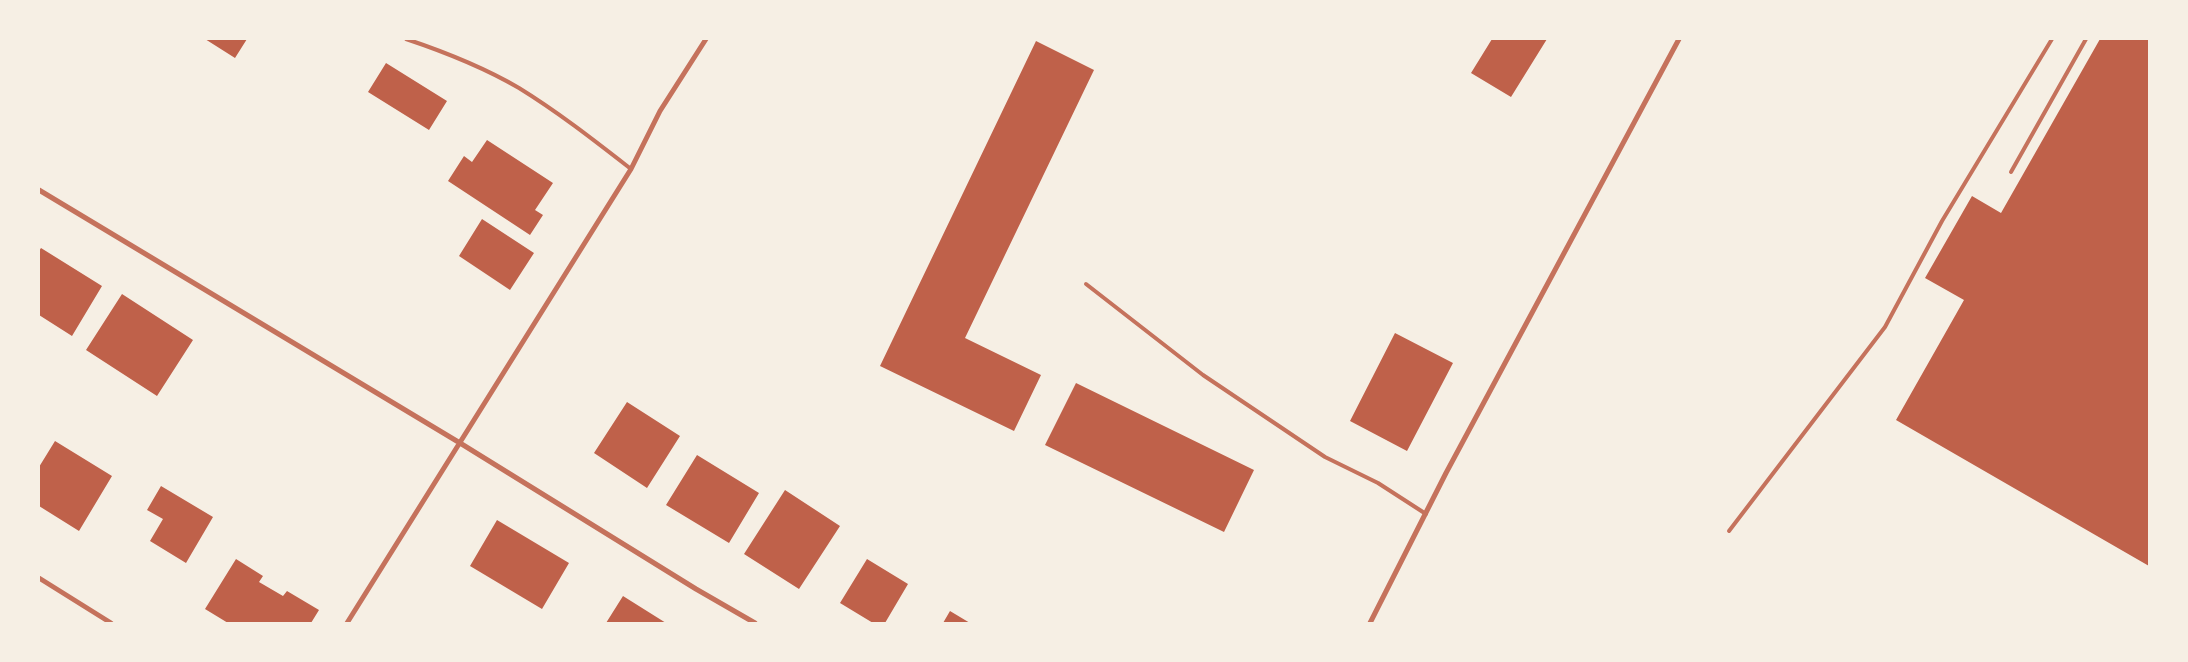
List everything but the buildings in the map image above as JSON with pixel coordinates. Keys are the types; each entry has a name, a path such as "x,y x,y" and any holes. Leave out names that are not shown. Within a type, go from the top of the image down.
{"street":[{"path":"347,623 631,169 660,111 706,39"},
{"path":"1370,623 1446,473 1679,39"},
{"path":"39,190 460,442 696,589 755,623"},
{"path":"39,578 111,623"}],"lane":[{"path":"406,39 474,65 518,88 586,134 631,169"},
{"path":"1729,531 1884,327 1942,222 2052,39"},
{"path":"2011,172 2086,39"},
{"path":"1086,284 1203,374 1325,457 1378,483 1426,514"}]}
